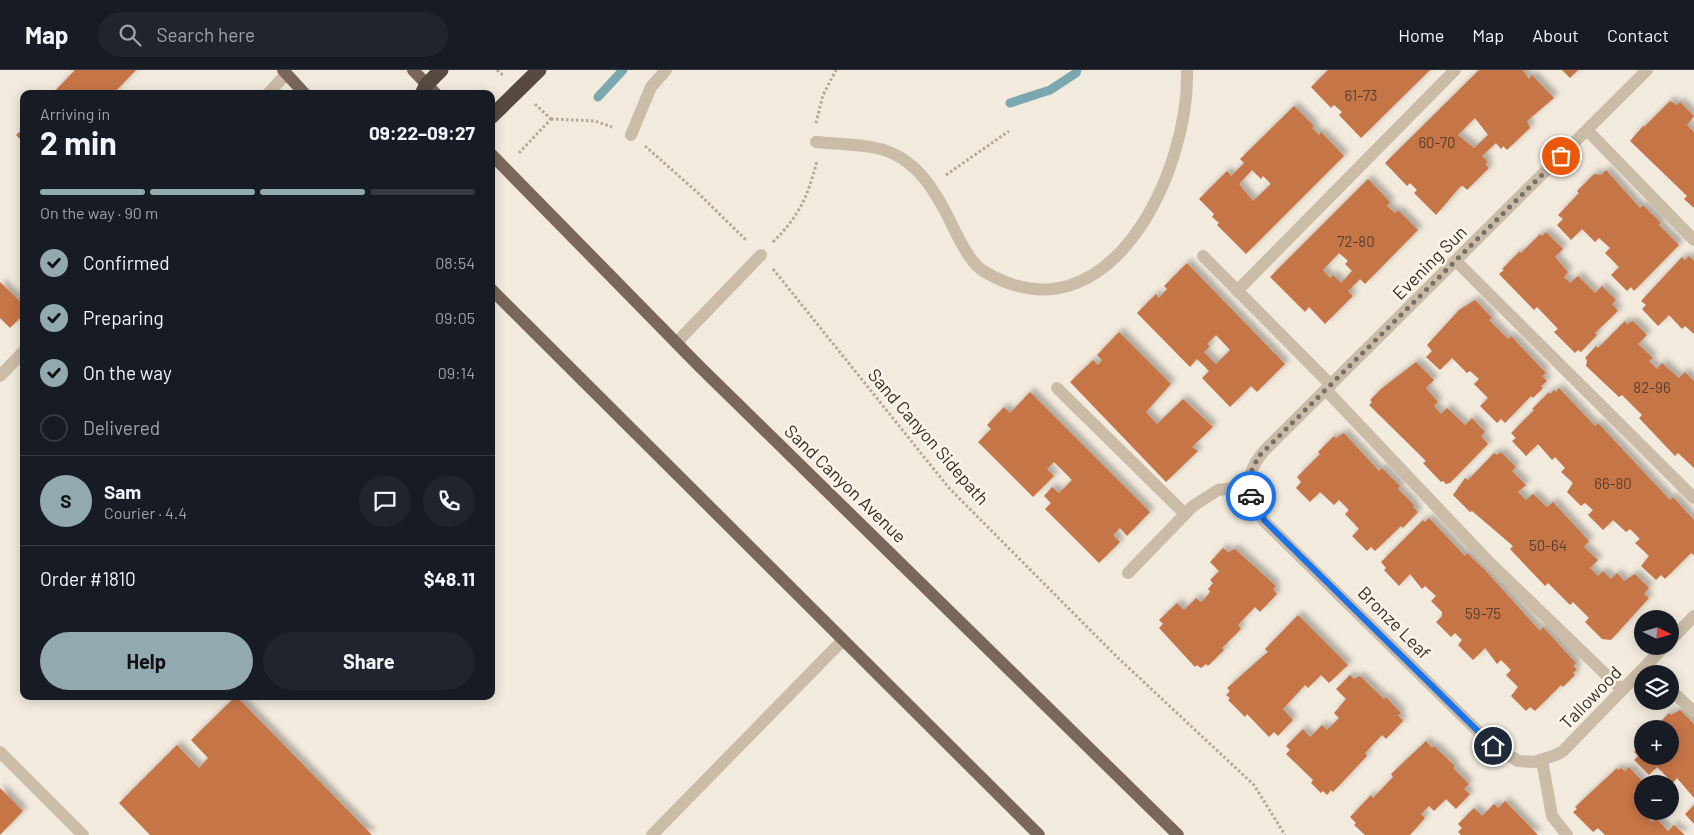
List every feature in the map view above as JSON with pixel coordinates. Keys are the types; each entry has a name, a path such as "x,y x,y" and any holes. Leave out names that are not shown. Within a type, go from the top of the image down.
{"highway":[{"path":"429,90 441,70"},
{"path":"495,113 539,70"}],"main road":[{"path":"413,70 427,90"},
{"path":"284,72 301,90"},
{"name":"Sand Canyon Avenue","path":"495,158 676,342 1178,835"},
{"path":"495,293 842,641 1040,835"}],"street":[{"path":"631,135 651,86 666,70"},
{"path":"816,142 877,148 892,153 918,170 931,186 965,252 982,270 1008,284 1038,289 1061,287 1088,279 1111,261 1136,232 1158,198 1174,158 1183,126 1187,70"},
{"path":"1237,291 1455,70"},
{"name":"Evening Sun","path":"1248,486 1250,471 1259,456 1647,70"},
{"path":"271,90 284,72"},
{"path":"1587,130 1694,240"},
{"path":"676,342 761,255"},
{"path":"1203,256 1488,561 1622,690"},
{"path":"1456,262 1694,498"},
{"path":"0,376 20,355"},
{"path":"1058,388 1185,514"},
{"path":"1128,573 1193,506 1218,490 1248,486"},
{"name":"Bronze Leaf","path":"1248,486 1264,520 1493,746 1509,758 1518,761 1538,761"},
{"path":"1679,632 1694,616"},
{"path":"652,835 842,641"},
{"name":"Tallowood","path":"1538,761 1563,751 1622,690 1634,681"},
{"path":"1679,698 1694,712"},
{"path":"0,752 83,835"},
{"path":"1538,761 1552,816 1567,835"}],"path":[{"path":"761,255 793,222 807,196 817,162 818,111 823,95 836,70"},
{"name":"Sand Canyon Sidepath","path":"504,168 551,119 594,121 631,135 697,192 761,255 949,488 1116,656 1254,785 1285,835"},
{"path":"931,186 1009,131"}],"building":[{"path":"75,70 136,70 117,90 56,90"},
{"path":"1328,70 1430,70 1361,138 1339,115 1342,112 1334,105 1331,108 1311,87"},
{"path":"1479,70 1523,70 1529,79 1532,75 1554,98 1527,121 1530,128 1507,150 1503,146 1501,149 1496,143 1482,156 1488,162 1485,164 1489,168 1467,190 1463,186 1460,187 1436,215 1414,193 1417,190 1410,183 1407,186 1385,163","holes":["1475,118 1488,135 1474,148 1458,135"]},
{"path":"1562,70 1578,70 1570,78"},
{"path":"1670,101 1677,105 1680,102 1694,116 1687,125 1694,132 1694,208 1684,199 1687,196 1630,141"},
{"path":"1294,106 1314,126 1312,128 1319,135 1321,132 1344,156 1246,254 1217,225 1219,223 1212,217 1214,214 1199,199 1227,171 1231,176 1244,163 1240,159","holes":["1252,170 1261,179 1263,176 1271,184 1253,201 1239,184"]},
{"path":"1606,170 1640,208 1643,205 1661,223 1659,225 1679,245 1634,291 1631,287 1627,291 1611,275 1619,267 1605,253 1610,248 1599,238 1595,242 1582,229 1571,240 1557,225 1563,219 1558,215 1579,193 1577,191 1594,174 1601,175"},
{"path":"1368,179 1390,202 1387,206 1395,213 1398,210 1418,230 1365,284 1360,279 1348,291 1353,296 1325,324 1309,307 1305,312 1270,277","holes":["1339,253 1348,261 1345,264 1352,271 1341,283 1333,275 1330,278 1323,270"]},
{"path":"1546,232 1563,249 1555,257 1568,272 1564,277 1570,283 1578,276 1595,293 1602,286 1616,300 1612,304 1618,311 1595,333 1597,335 1581,352 1578,350 1575,353 1554,332 1558,329 1537,307 1534,310 1499,274 1520,251 1521,253 1540,234 1542,236"},
{"path":"1689,256 1694,261 1694,334 1685,326 1682,329 1669,315 1658,326 1642,309 1646,305 1641,301 1682,257 1685,260"},
{"path":"1187,263 1285,364 1257,392 1251,386 1230,407 1202,378 1209,371 1197,359 1190,367 1137,313 1156,294 1159,298 1167,289 1164,286","holes":["1216,335 1230,350 1216,364 1204,352 1210,346 1207,344"]},
{"path":"0,282 20,301 20,318 10,328 0,318"},
{"path":"1475,300 1492,318 1489,320 1508,339 1511,336 1546,373 1542,376 1547,381 1541,386 1543,388 1533,398 1531,396 1505,423 1501,419 1497,423 1480,406 1488,398 1474,384 1479,379 1470,371 1467,373 1452,358 1440,370 1426,357 1432,351 1427,345 1459,310"},
{"path":"1625,321 1627,324 1633,321 1647,335 1638,344 1653,358 1649,361 1657,369 1662,363 1679,378 1685,372 1694,381 1694,468 1678,453 1675,456 1639,418 1642,415 1622,395 1619,397 1586,366 1587,360 1585,358"},
{"path":"1119,332 1171,384 1146,412 1157,424 1183,399 1213,427 1192,447 1198,451 1166,482 1070,382 1093,360 1098,365 1102,360 1097,355"},
{"path":"1416,362 1434,380 1426,388 1438,402 1434,406 1441,414 1447,408 1465,425 1472,418 1485,432 1481,436 1488,444 1450,483 1441,482 1423,463 1426,461 1369,405 1372,402 1370,400 1381,389"},
{"path":"1559,388 1595,426 1598,423 1670,500 1673,497 1694,520 1694,555 1691,553 1665,579 1661,575 1656,580 1641,566 1649,556 1635,543 1640,539 1630,529 1626,532 1613,520 1603,530 1588,515 1593,510 1585,503 1581,506 1567,492 1573,483 1561,472 1565,468 1555,457 1552,460 1538,444 1526,456 1512,441 1516,438 1511,433 1534,410 1532,409 1549,392 1550,394 1554,390 1556,392"},
{"path":"1030,392 1150,512 1127,536 1120,528 1113,535 1120,542 1099,563 1045,509 1051,503 1044,496 1052,487 1059,493 1072,480 1054,462 1047,469 1054,476 1033,497 978,442 991,429 987,425 1004,407 1010,413"},
{"path":"1344,433 1379,471 1382,468 1400,486 1398,489 1414,505 1413,507 1418,512 1403,528 1401,526 1375,551 1371,547 1367,551 1352,536 1359,529 1345,514 1349,510 1339,500 1334,505 1320,492 1310,502 1296,488 1301,482 1297,477 1320,454 1318,452 1334,436 1336,438"},
{"path":"1501,452 1516,467 1512,471 1526,485 1518,492 1526,500 1533,494 1547,507 1553,502 1589,541 1584,547 1598,560 1590,568 1598,576 1603,571 1611,579 1617,573 1624,581 1635,574 1649,588 1644,594 1649,598 1638,610 1634,610 1634,615 1611,640 1602,639 1585,622 1589,618 1573,602 1570,605 1548,583 1545,586 1510,549 1513,546 1472,511 1470,512 1453,495 1465,478 1468,480 1494,453 1497,455"},
{"path":"1429,518 1465,556 1467,553 1486,571 1540,631 1543,627 1576,663 1573,666 1577,669 1573,673 1575,675 1563,687 1561,685 1535,711 1530,707 1526,711 1511,696 1518,687 1506,675 1511,670 1501,660 1497,664 1485,648 1473,660 1458,645 1462,640 1455,633 1451,637 1436,622 1442,616 1442,612 1431,601 1436,596 1425,586 1422,589 1410,574 1399,586 1384,570 1386,568 1381,562 1423,520 1425,522"},
{"path":"1223,548 1228,552 1235,549 1276,586 1273,589 1277,594 1260,612 1255,607 1238,625 1241,629 1222,648 1224,650 1208,666 1206,664 1201,668 1197,665 1195,667 1159,628 1163,624 1159,620 1177,603 1184,610 1196,598 1201,602 1208,595 1210,591 1208,589 1213,583 1210,580 1219,571 1210,562"},
{"path":"1298,615 1348,665 1329,683 1321,675 1308,688 1305,685 1283,709 1293,720 1278,736 1274,732 1269,737 1247,714 1245,717 1228,700 1230,698 1226,695 1230,691 1227,688 1268,652 1265,649"},
{"path":"1350,675 1354,679 1360,676 1384,699 1386,697 1401,713 1398,715 1403,721 1386,739 1382,735 1365,753 1367,756 1333,792 1331,790 1327,795 1323,791 1321,793 1311,783 1313,780 1286,754 1290,750 1286,746 1303,729 1310,737 1322,725 1327,730 1339,718 1334,713 1346,699 1336,689"},
{"path":"232,700 240,700 372,835 150,835 119,803 177,745 199,768 208,758 191,740"},
{"path":"1680,710 1694,724 1694,798 1679,780 1679,775 1665,775 1657,767 1649,775 1639,765 1679,765 1679,720 1662,720 1669,713 1671,715"},
{"path":"1426,741 1455,766 1453,768 1469,784 1464,789 1470,794 1456,809 1446,799 1434,811 1429,806 1421,814 1425,818 1410,835 1365,835 1354,825 1356,823 1350,817 1371,795 1373,798 1393,777 1391,774"},
{"path":"1629,767 1636,775 1634,775 1634,820 1650,820 1652,822 1658,820 1668,831 1674,825 1685,835 1605,835 1598,828 1593,832 1573,812 1577,809 1575,807 1617,768 1618,770 1621,768 1625,771"},
{"path":"0,788 23,811 0,835"},
{"path":"1505,801 1538,835 1461,835 1458,832 1462,828 1458,824 1474,808 1482,816 1494,804 1498,808"},
{"path":"1694,805 1694,824 1685,814"}],"waterway":[{"path":"598,97 623,70"},
{"path":"1010,103 1050,90 1076,73 1077,70"}],"way so far":[{"path":"1251,496 1248,478 1259,456 1561,156"}],"route":[{"path":"1251,496 1264,520 1493,746"}]}
